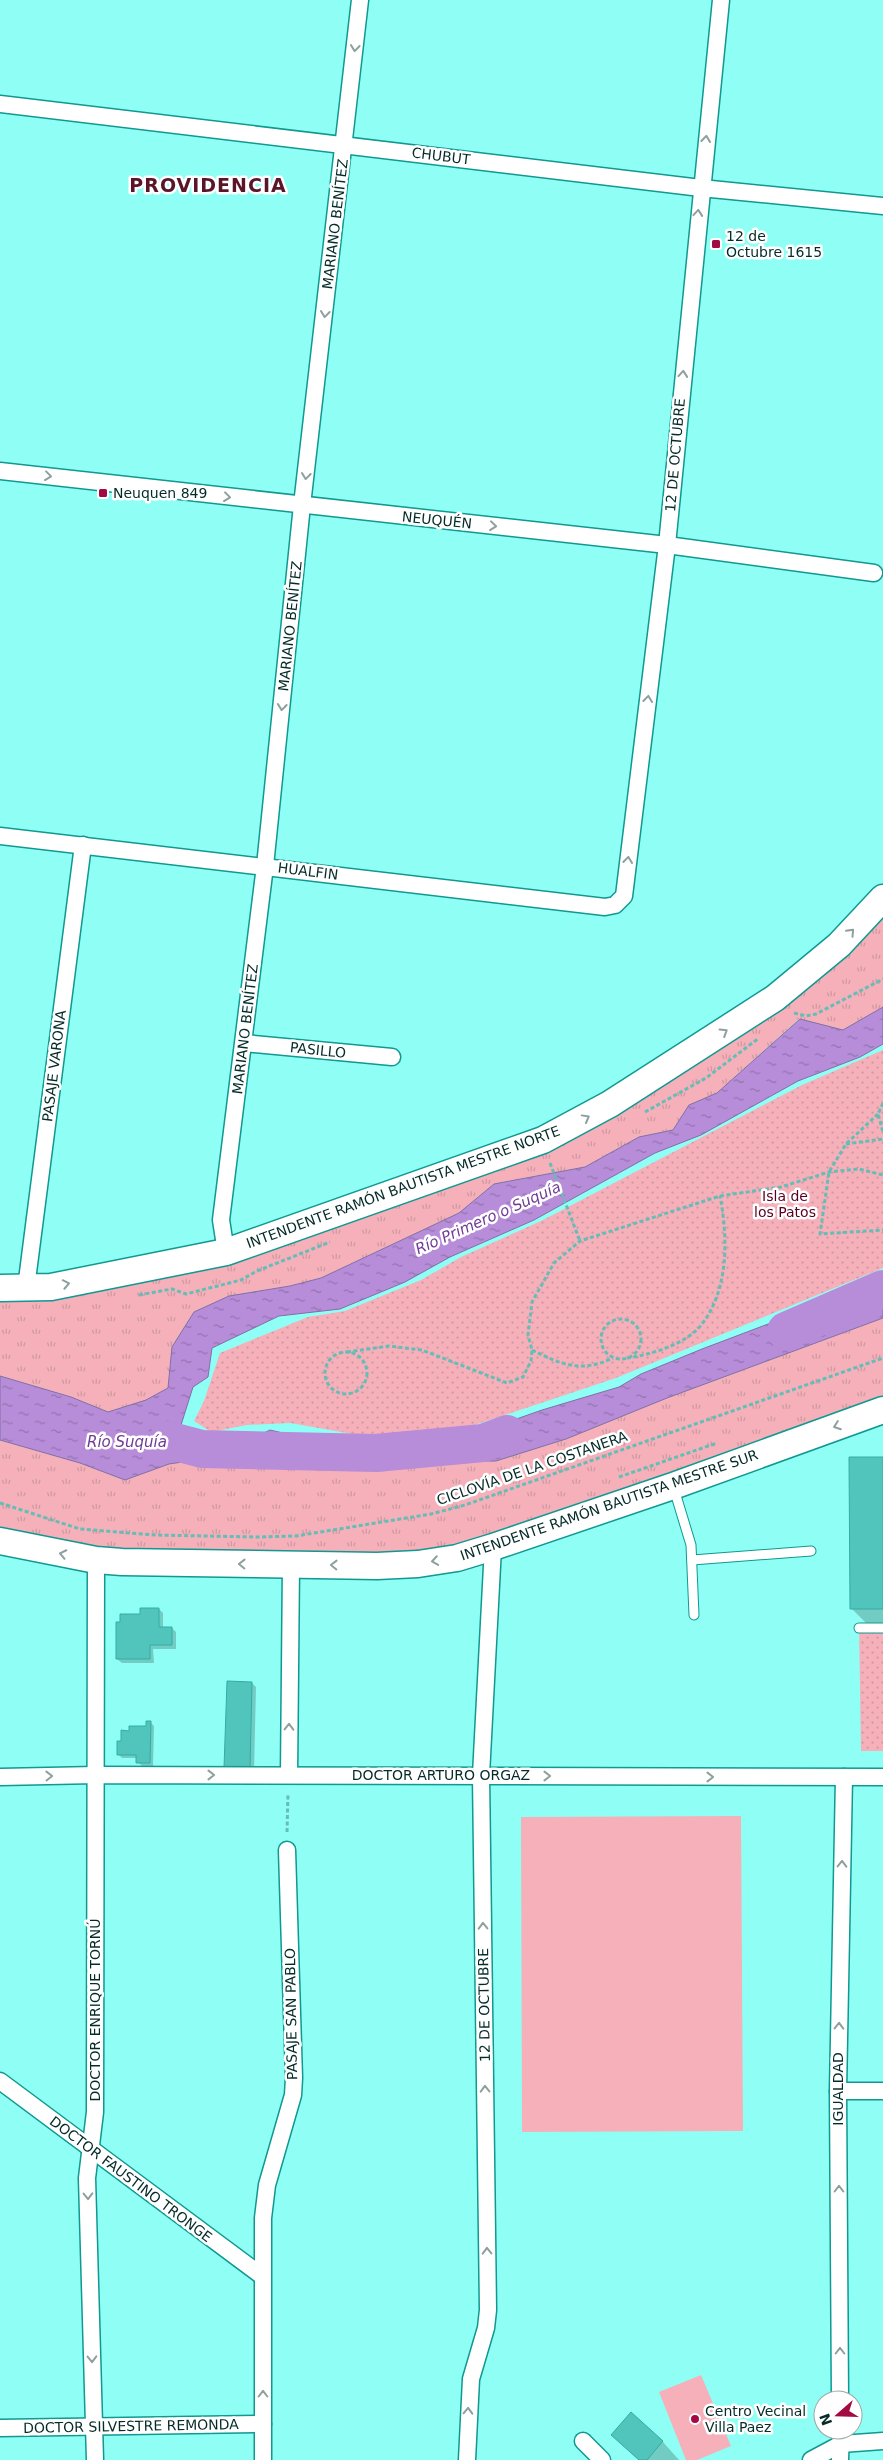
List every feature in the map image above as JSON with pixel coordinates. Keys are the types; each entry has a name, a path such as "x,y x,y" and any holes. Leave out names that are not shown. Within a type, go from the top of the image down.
{"main road":[{"name":"INTENDENTE RAMÓN BAUTISTA MESTRE NORTE","path":"0,1288 52,1287 226,1252 543,1140 618,1099 775,998 839,945 883,898"},
{"name":"INTENDENTE RAMÓN BAUTISTA MESTRE SUR","path":"0,1541 96,1560 377,1566 418,1564 457,1558 493,1547 673,1486 883,1410"}],"street":[{"name":"MARIANO BENÍTEZ","path":"226,1252 221,1220 266,866 302,505 360,0"},
{"name":"12 DE OCTUBRE","path":"615,905 624,896 667,545 721,0"},
{"name":"CHUBUT","path":"0,104 701,188 883,206"},
{"name":"NEUQUÉN","path":"0,471 667,545 874,573"},
{"name":"HUALFIN","path":"0,836 83,844 605,906 615,905"},
{"name":"PASAJE VARONA","path":"26,1288 83,844"},
{"name":"PASILLO","path":"244,1043 392,1058"},
{"name":"12 DE OCTUBRE","path":"467,2460 471,2379 486,2328 488,2310 482,1775 493,1547"},
{"name":"DOCTOR ENRIQUE TORNÚ","path":"95,2460 88,2178 95,2112 96,1560"},
{"path":"289,1776 291,1564"},
{"name":"DOCTOR ARTURO ORGAZ","path":"0,1777 96,1775 883,1777"},
{"name":"IGUALDAD","path":"840,2390 838,2091 844,1777"},
{"name":"PASAJE SAN PABLO","path":"263,2460 263,2218 267,2185 293,2086 287,1850"},
{"name":"DOCTOR FAUSTINO TRONGE","path":"0,2082 262,2276"},
{"path":"838,2091 883,2091"},
{"name":"DOCTOR SILVESTRE REMONDA","path":"0,2428 263,2424"},
{"path":"583,2441 602,2460"},
{"path":"811,2460 840,2445 883,2441"}],"lane":[{"path":"673,1486 691,1545 694,1615"},
{"path":"692,1560 811,1551"},
{"path":"859,1628 883,1628"}],"path":[{"path":"793,1013 806,1016 816,1014 883,979"},
{"path":"883,1103 878,1114 846,1144 829,1172 820,1234 883,1230"},
{"path":"878,1114 883,1132"},
{"path":"846,1144 883,1138"},
{"path":"550,1162 580,1241"},
{"path":"346,1352 354,1354 365,1364 367,1378 359,1391 345,1395 332,1390 328,1386 324,1372 329,1360 340,1353 346,1352 389,1346 422,1350 507,1384 523,1377 528,1370 532,1350 528,1335 532,1302 554,1264 580,1241 720,1196 782,1187 829,1172 859,1169 883,1174"},
{"path":"532,1350 571,1366 596,1366 614,1358 643,1356 678,1343 702,1325 718,1291 724,1257 724,1219 720,1196"},
{"path":"614,1358 604,1350 601,1338 602,1332 609,1322 622,1319 634,1324 640,1336 637,1350 627,1358"},
{"name":"CICLOVÍA DE LA COSTANERA","path":"0,1503 80,1529 183,1536 296,1536 431,1514 465,1505 883,1358"},
{"path":"618,1478 719,1442"},
{"path":"287,1850 289,1776"}],"green space":[{"path":"883,898 883,1007 843,1030 799,1019 717,1093 689,1105 673,1130 639,1137 585,1167 494,1184 459,1213 321,1278 290,1286 229,1296 194,1312 172,1347 168,1389 146,1400 108,1412 71,1397 0,1376 0,1288 226,1252 543,1140 745,1019"},
{"name":"Isla de los Patos","path":"883,1050 883,1268 616,1378 415,1445 290,1423 247,1425 211,1432 194,1421 204,1401 220,1353 308,1317 345,1311 421,1280 461,1257 541,1221 802,1085"},
{"path":"883,1318 883,1410 493,1547 377,1566 0,1541 0,1440 80,1463 125,1480 169,1464 189,1461 245,1466 296,1462 356,1469 455,1461 496,1461 566,1439 667,1398"},
{"path":"859,1628 883,1628 883,1751 861,1751"},
{"path":"741,1816 743,2131 522,2132 521,1817"},
{"name":"Centro Vecinal Villa Paez","path":"701,2375 731,2446 697,2460 686,2460 659,2392"}],"water":[{"name":"Río Suquía","path":"883,1007 883,1044 860,1057 798,1081 701,1135 655,1153 534,1220 450,1257 405,1282 340,1309 279,1316 212,1348 208,1377 193,1387 181,1425 201,1442 224,1452 270,1430 343,1447 392,1455 427,1453 460,1444 485,1430 542,1410 619,1387 641,1374 821,1304 837,1314 851,1284 883,1281 883,1318 667,1398 566,1439 496,1461 455,1461 356,1469 296,1462 245,1466 189,1461 169,1464 125,1480 80,1463 0,1440 0,1376 71,1397 108,1412 146,1400 168,1388 172,1347 194,1312 229,1296 290,1286 321,1278 459,1213 494,1184 585,1167 639,1137 673,1130 689,1105 717,1093 800,1019 843,1030"}],"building":[{"path":"849,1457 883,1457 883,1609 850,1609"},
{"path":"140,1608 159,1608 159,1627 172,1627 172,1645 150,1645 150,1659 116,1659 116,1622 120,1622 120,1614 140,1614"},
{"path":"227,1681 252,1682 250,1768 224,1768"},
{"path":"146,1721 151,1721 150,1763 136,1763 136,1755 117,1755 117,1741 121,1741 121,1730 129,1731 129,1726 146,1726"},
{"path":"631,2412 663,2441 647,2460 639,2460 611,2435"}],"waterway":[{"name":"Río Primero o Suquía","path":"786,1331 883,1289"},
{"name":"Río Primero o Suquía","path":"168,1440 202,1449 376,1453 483,1443 507,1434"}],"place":[{"name":"12 de Octubre 1615","path":"716,244"},
{"name":"Neuquen 849","path":"103,493"},
{"name":"Centro Vecinal Villa Paez","path":"695,2419"}],"district":[{"name":"PROVIDENCIA","path":"208,185"}]}
